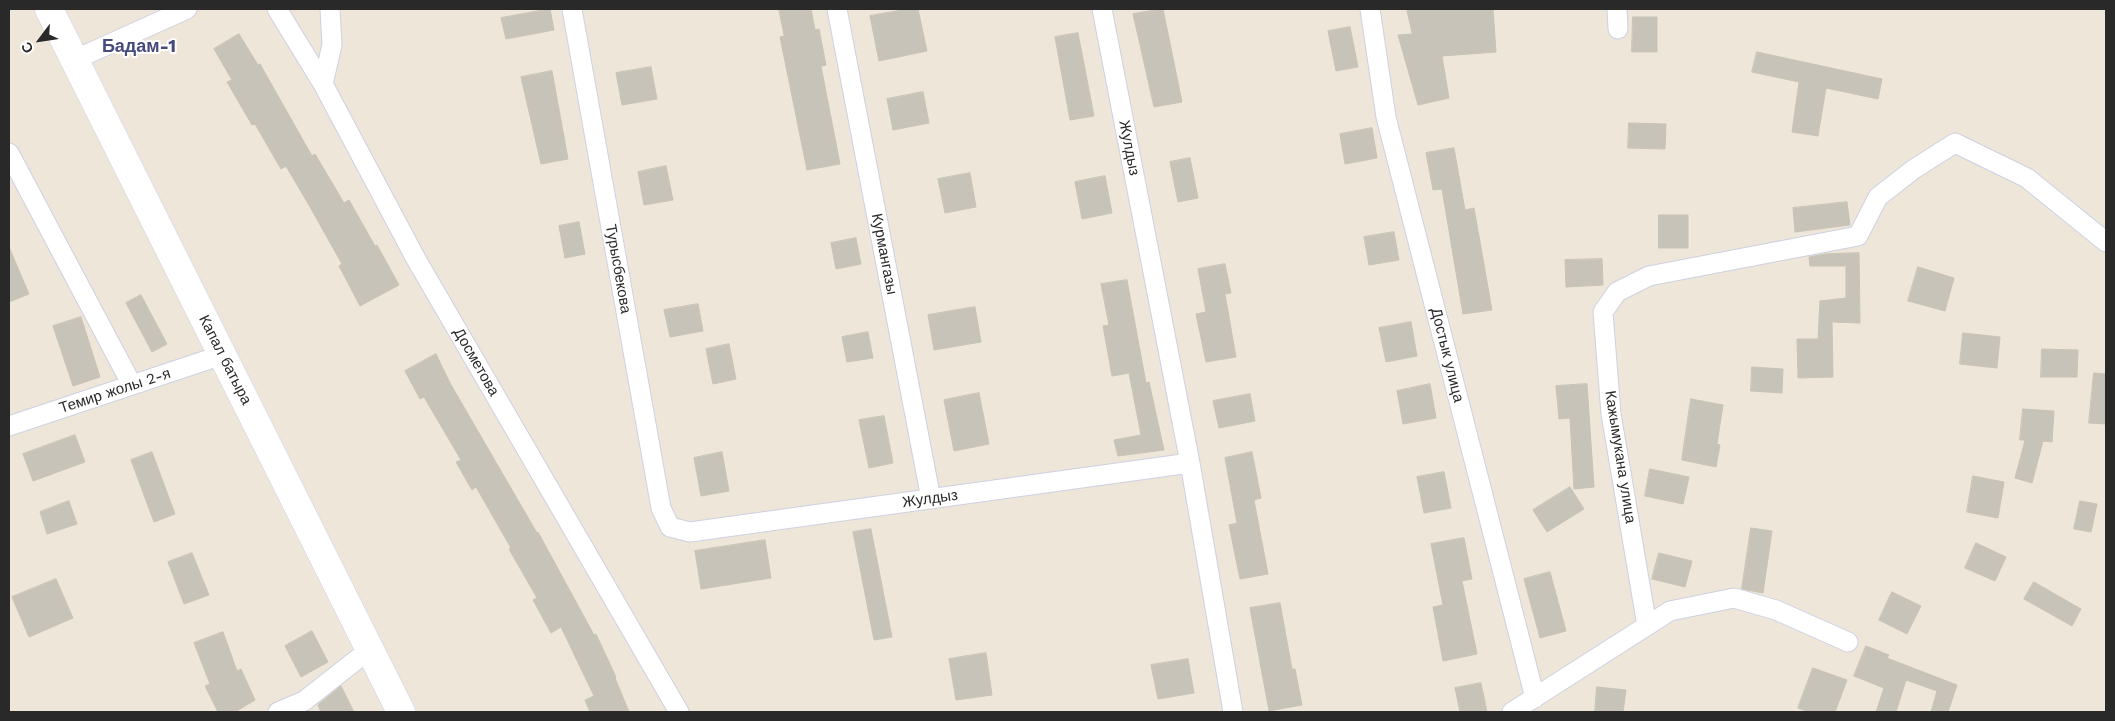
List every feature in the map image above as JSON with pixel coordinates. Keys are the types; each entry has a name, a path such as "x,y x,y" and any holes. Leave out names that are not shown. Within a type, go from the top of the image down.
{"main road":[{"name":"Капал батыра","path":"49,9 401,712"}],"street":[{"path":"74,60 187,9"},
{"name":"Досметова","path":"277,9 323,84 416,258 679,712"},
{"path":"323,84 332,45 330,9"},
{"name":"Турысбекова","path":"572,9 661,508 670,528"},
{"name":"Курмангазы","path":"837,9 931,499"},
{"name":"Жулдыз","path":"1102,9 1190,463 1233,712"},
{"name":"Достык улица","path":"1370,9 1386,117 1535,698"},
{"path":"1617,9 1618,29"},
{"name":"Кажымукана улица","path":"1647,626 1611,414 1604,312 1617,292 1650,276 1858,236 1878,197 1914,169 1955,143 2027,178 2106,242"},
{"path":"9,153 132,385"},
{"name":"Темир жолы 2-я","path":"9,426 222,355"},
{"name":"Жулдыз","path":"670,528 690,532 1190,463"},
{"path":"1512,712 1670,611 1734,598 1776,610 1848,642"},
{"path":"278,712 305,702 369,650"}],"building":[{"path":"550,9 554,30 506,39 501,18"},
{"path":"779,9 811,9 815,30 819,29 826,65 821,66 840,164 807,170 780,37 784,36"},
{"path":"918,9 927,51 879,61 870,16"},
{"path":"1163,9 1182,102 1154,107 1133,14"},
{"path":"1407,9 1493,9 1496,52 1442,56 1449,98 1418,105 1398,35 1412,34"},
{"path":"1633,17 1657,17 1657,52 1632,52"},
{"path":"1350,27 1358,67 1336,71 1328,31"},
{"path":"1078,33 1094,116 1070,120 1055,37"},
{"path":"239,34 258,65 260,64 312,156 315,154 344,203 349,200 399,285 360,306 339,266 342,264 286,166 281,169 255,124 252,125 227,82 232,80 214,49"},
{"path":"1757,52 1882,79 1878,99 1826,88 1818,136 1792,132 1799,82 1752,72"},
{"path":"651,67 657,99 622,105 616,73"},
{"path":"552,71 568,159 541,164 521,77"},
{"path":"923,92 929,123 893,130 887,99"},
{"path":"1629,123 1666,124 1665,149 1628,148"},
{"path":"1372,128 1377,158 1345,164 1340,134"},
{"path":"1454,148 1465,210 1474,208 1492,310 1463,314 1442,189 1433,190 1426,153"},
{"path":"1190,158 1198,198 1178,202 1170,162"},
{"path":"666,166 673,200 644,205 638,172"},
{"path":"970,173 976,207 945,213 938,179"},
{"path":"1105,176 1112,213 1082,219 1075,182"},
{"path":"1847,202 1850,225 1795,232 1793,208"},
{"path":"1659,215 1688,215 1688,248 1659,248"},
{"path":"579,222 585,254 565,258 559,226"},
{"path":"1394,232 1399,260 1369,265 1364,237"},
{"path":"856,238 861,264 836,269 831,243"},
{"path":"9,247 29,294 9,302"},
{"path":"1859,253 1860,323 1832,322 1833,377 1798,378 1797,339 1818,339 1820,301 1846,298 1846,266 1810,266 1809,257 1825,254"},
{"path":"1602,259 1603,285 1566,287 1565,260"},
{"path":"1225,264 1231,293 1225,294 1236,357 1206,362 1196,314 1206,312 1198,269"},
{"path":"1918,267 1954,278 1945,311 1908,301"},
{"path":"1127,280 1146,383 1149,382 1164,450 1118,456 1114,440 1141,435 1129,373 1112,376 1103,326 1109,325 1101,284"},
{"path":"141,295 167,344 152,352 126,303"},
{"path":"698,304 703,331 670,337 664,310"},
{"path":"975,307 981,342 934,350 928,315"},
{"path":"81,317 100,377 73,386 53,326"},
{"path":"1411,322 1417,356 1386,362 1379,328"},
{"path":"868,332 873,358 847,362 842,337"},
{"path":"1963,333 2000,337 1997,368 1960,364"},
{"path":"729,344 736,379 713,384 706,349"},
{"path":"2042,349 2078,350 2077,377 2041,377"},
{"path":"436,354 450,383 538,532 594,635 596,634 616,677 629,712 590,712 585,700 594,696 561,627 551,633 533,600 537,598 509,549 511,548 476,487 472,490 456,462 461,460 424,397 420,399 405,371"},
{"path":"1752,367 1783,369 1782,393 1751,391"},
{"path":"2094,373 2106,374 2106,424 2089,423"},
{"path":"1430,384 1436,418 1403,424 1397,391"},
{"path":"1587,384 1594,487 1574,489 1570,418 1559,419 1556,386"},
{"path":"979,393 989,444 954,451 944,400"},
{"path":"1250,394 1255,421 1219,428 1213,401"},
{"path":"1691,399 1723,405 1717,444 1720,445 1716,467 1682,460"},
{"path":"2023,409 2054,411 2052,442 2043,441 2032,483 2015,478 2025,440 2020,440"},
{"path":"884,416 893,463 869,468 859,420"},
{"path":"75,435 85,462 33,481 23,454"},
{"path":"152,452 175,514 154,522 131,460"},
{"path":"722,452 729,491 701,496 694,458"},
{"path":"1252,452 1261,498 1254,500 1268,574 1240,579 1229,525 1237,523 1225,458"},
{"path":"1650,469 1689,477 1683,504 1645,496"},
{"path":"1444,472 1451,508 1424,513 1417,477"},
{"path":"1973,476 2004,482 1998,518 1967,512"},
{"path":"1570,487 1584,509 1547,532 1533,510"},
{"path":"69,501 77,524 47,534 40,512"},
{"path":"2080,501 2097,504 2091,532 2074,529"},
{"path":"1751,528 1772,531 1763,593 1742,589"},
{"path":"871,529 892,637 874,640 853,532"},
{"path":"1464,538 1472,579 1462,581 1477,654 1443,661 1433,607 1443,605 1431,544"},
{"path":"765,540 771,578 701,589 695,551"},
{"path":"1976,543 2006,557 1995,581 1965,568"},
{"path":"192,553 209,595 184,604 168,562"},
{"path":"1659,553 1692,561 1685,587 1652,579"},
{"path":"1550,572 1566,631 1540,638 1524,579"},
{"path":"56,579 73,618 29,637 12,597"},
{"path":"2034,582 2081,609 2072,626 2024,599"},
{"path":"1892,592 1921,606 1907,634 1879,620"},
{"path":"1280,603 1292,669 1295,669 1302,705 1269,711 1250,608"},
{"path":"312,631 328,662 301,677 285,646"},
{"path":"223,632 237,671 241,669 255,700 235,712 218,712 205,686 210,684 194,643"},
{"path":"1866,646 1889,655 1887,658 1957,685 1948,712 1931,712 1937,691 1906,680 1896,712 1876,712 1884,688 1854,676"},
{"path":"986,653 992,695 956,700 949,659"},
{"path":"1188,659 1194,693 1158,699 1151,665"},
{"path":"1813,668 1847,680 1835,712 1809,712 1798,708"},
{"path":"1481,683 1487,712 1460,712 1455,688"},
{"path":"341,686 354,712 321,712 318,705"},
{"path":"1597,687 1626,690 1623,712 1595,712"}],"district":[{"name":"Бадам-1","path":"139,47"}]}
